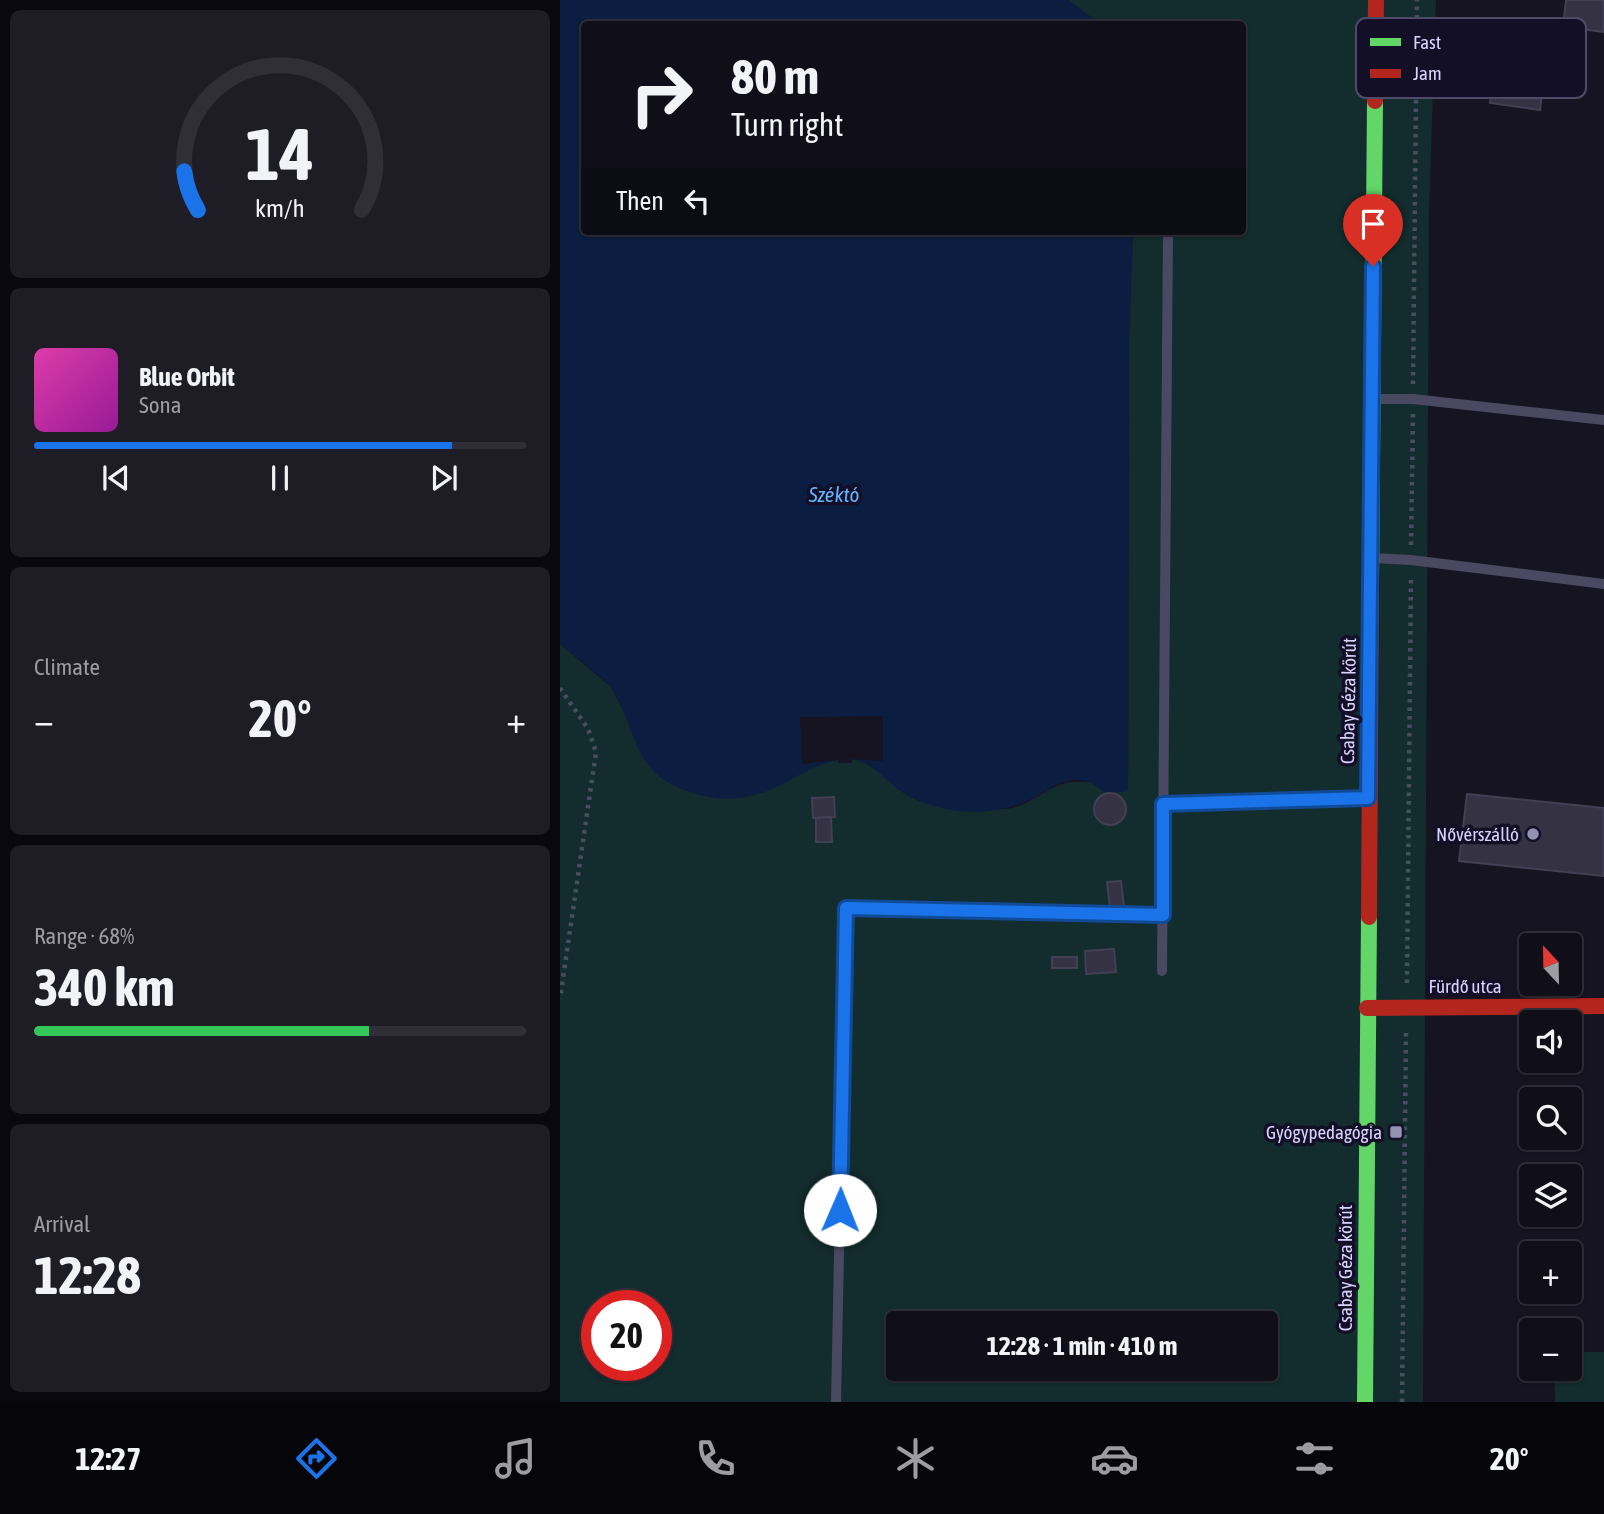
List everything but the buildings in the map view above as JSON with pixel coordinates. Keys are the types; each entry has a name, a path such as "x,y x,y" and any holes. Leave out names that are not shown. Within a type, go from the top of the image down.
{"street":[{"name":"Csabay Géza körút","path":"1376,0 1376,18"},
{"name":"Csabay Géza körút","path":"1365,1402 1375,98"},
{"name":"Fürdő utca","path":"1367,1008 1604,1006"}],"lane":[{"path":"1162,971 1168,235"},
{"path":"1372,399 1413,400 1604,420"},
{"path":"1370,558 1411,560 1604,584"},
{"path":"1163,804 1368,798"},
{"path":"836,1402 846,908 1163,915"}],"path":[{"path":"1417,0 1417,18"},
{"path":"1402,1402 1416,98"},
{"path":"560,688 588,729 596,752 560,999"}],"green space":[{"path":"1068,0 1436,0 1435,18 1356,18 1356,98 1433,98 1429,212 1423,1402 560,1402 560,644 611,687 628,719 762,793 815,766 850,759 869,765 917,800 947,805 1007,809 1020,806 1068,783 1097,784 1102,790 1128,791 1129,336 1133,235 1246,235 1246,21 1096,21"},
{"path":"1582,1352 1604,1352 1604,1402 1555,1402 1554,1381 1582,1381"}],"water":[{"name":"Széktó","path":"560,0 1068,0 1096,21 581,21 581,235 1133,235 1129,336 1128,791 1108,792 1085,781 1073,780 1009,807 989,811 957,811 913,798 874,768 849,759 828,762 771,789 748,796 723,798 699,795 675,786 654,772 639,750 612,689 560,644"}],"pier":[{"path":"883,716 883,761 852,759 852,763 839,763 838,760 802,764 800,717"}],"traffic: fast":[{"path":"1371,582 1375,101"},
{"path":"1365,1402 1369,917"}],"traffic: jam":[{"path":"1376,0 1376,18"},
{"path":"1369,917 1371,582"},
{"path":"1367,1008 1604,1006"}],"place":[{"name":"Nővérszálló","path":"1533,834"},
{"name":"Gyógypedagógia","path":"1396,1132"}],"route":[{"path":"840,1210 846,908 1163,915 1163,804 1368,798 1373,266"}]}
